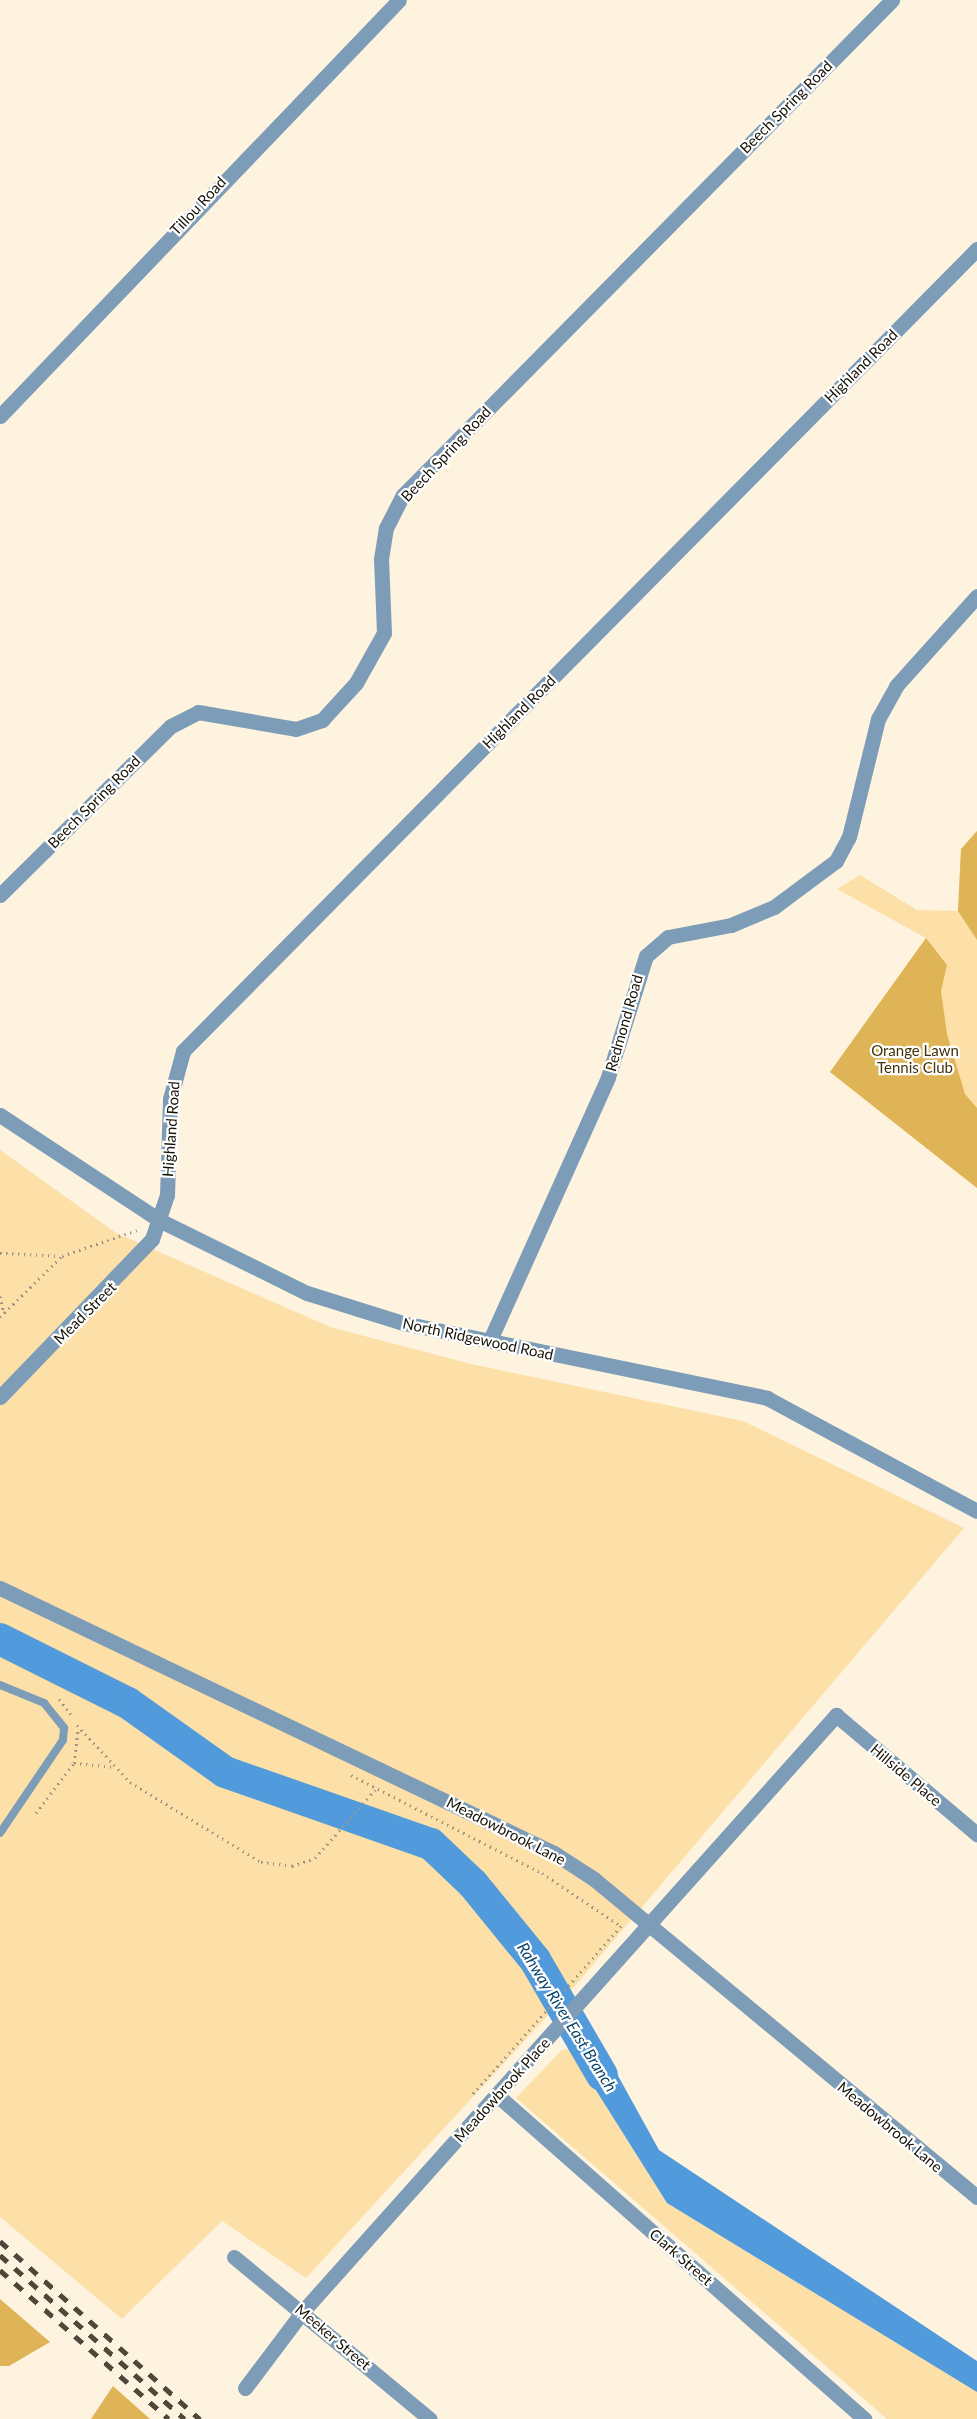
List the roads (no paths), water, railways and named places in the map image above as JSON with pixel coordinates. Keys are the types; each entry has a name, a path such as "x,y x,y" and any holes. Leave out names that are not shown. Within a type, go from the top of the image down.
{"street":[{"name":"Tillou Road","path":"0,416 399,0"},
{"name":"Beech Spring Road","path":"0,895 171,726 198,712 296,729 322,720 356,683 384,633 381,559 386,528 403,495 892,0"},
{"name":"Highland Road","path":"161,1221 170,1099 183,1051 977,249"},
{"name":"Redmond Road","path":"490,1340 608,1077 646,956 668,938 731,925 774,907 836,861 849,837 878,719 896,686 977,596"},
{"name":"North Ridgewood Road","path":"0,1116 161,1221 345,1307 767,1398 977,1511"},
{"name":"Mead Street","path":"0,1397 132,1265 161,1221"},
{"name":"Meadowbrook Lane","path":"0,1588 554,1852 647,1925 977,2197"},
{"name":"Meadowbrook Place","path":"245,2388 303,2311 562,2025 647,1925 836,1715"},
{"name":"Hillside Place","path":"836,1715 977,1834"},
{"name":"Clark Street","path":"497,2095 864,2419"},
{"name":"Meeker Street","path":"234,2257 303,2311 430,2419"}],"lane":[{"path":"0,1685 50,1707 64,1728 63,1740 0,1833"}],"water":[{"path":"590,2025 659,2150 977,2361 977,2392 667,2203 570,2049"}],"waterway":[{"name":"Rahway River East Branch","path":"0,1639 128,1703 225,1772 431,1844 473,1884 535,1960 602,2075"}],"railway":[{"path":"0,2241 200,2419"},
{"path":"0,2255 185,2419"},
{"path":"0,2270 169,2419"}],"park label":[{"name":"Orange Lawn Tennis Club","path":"915,1058"}]}
